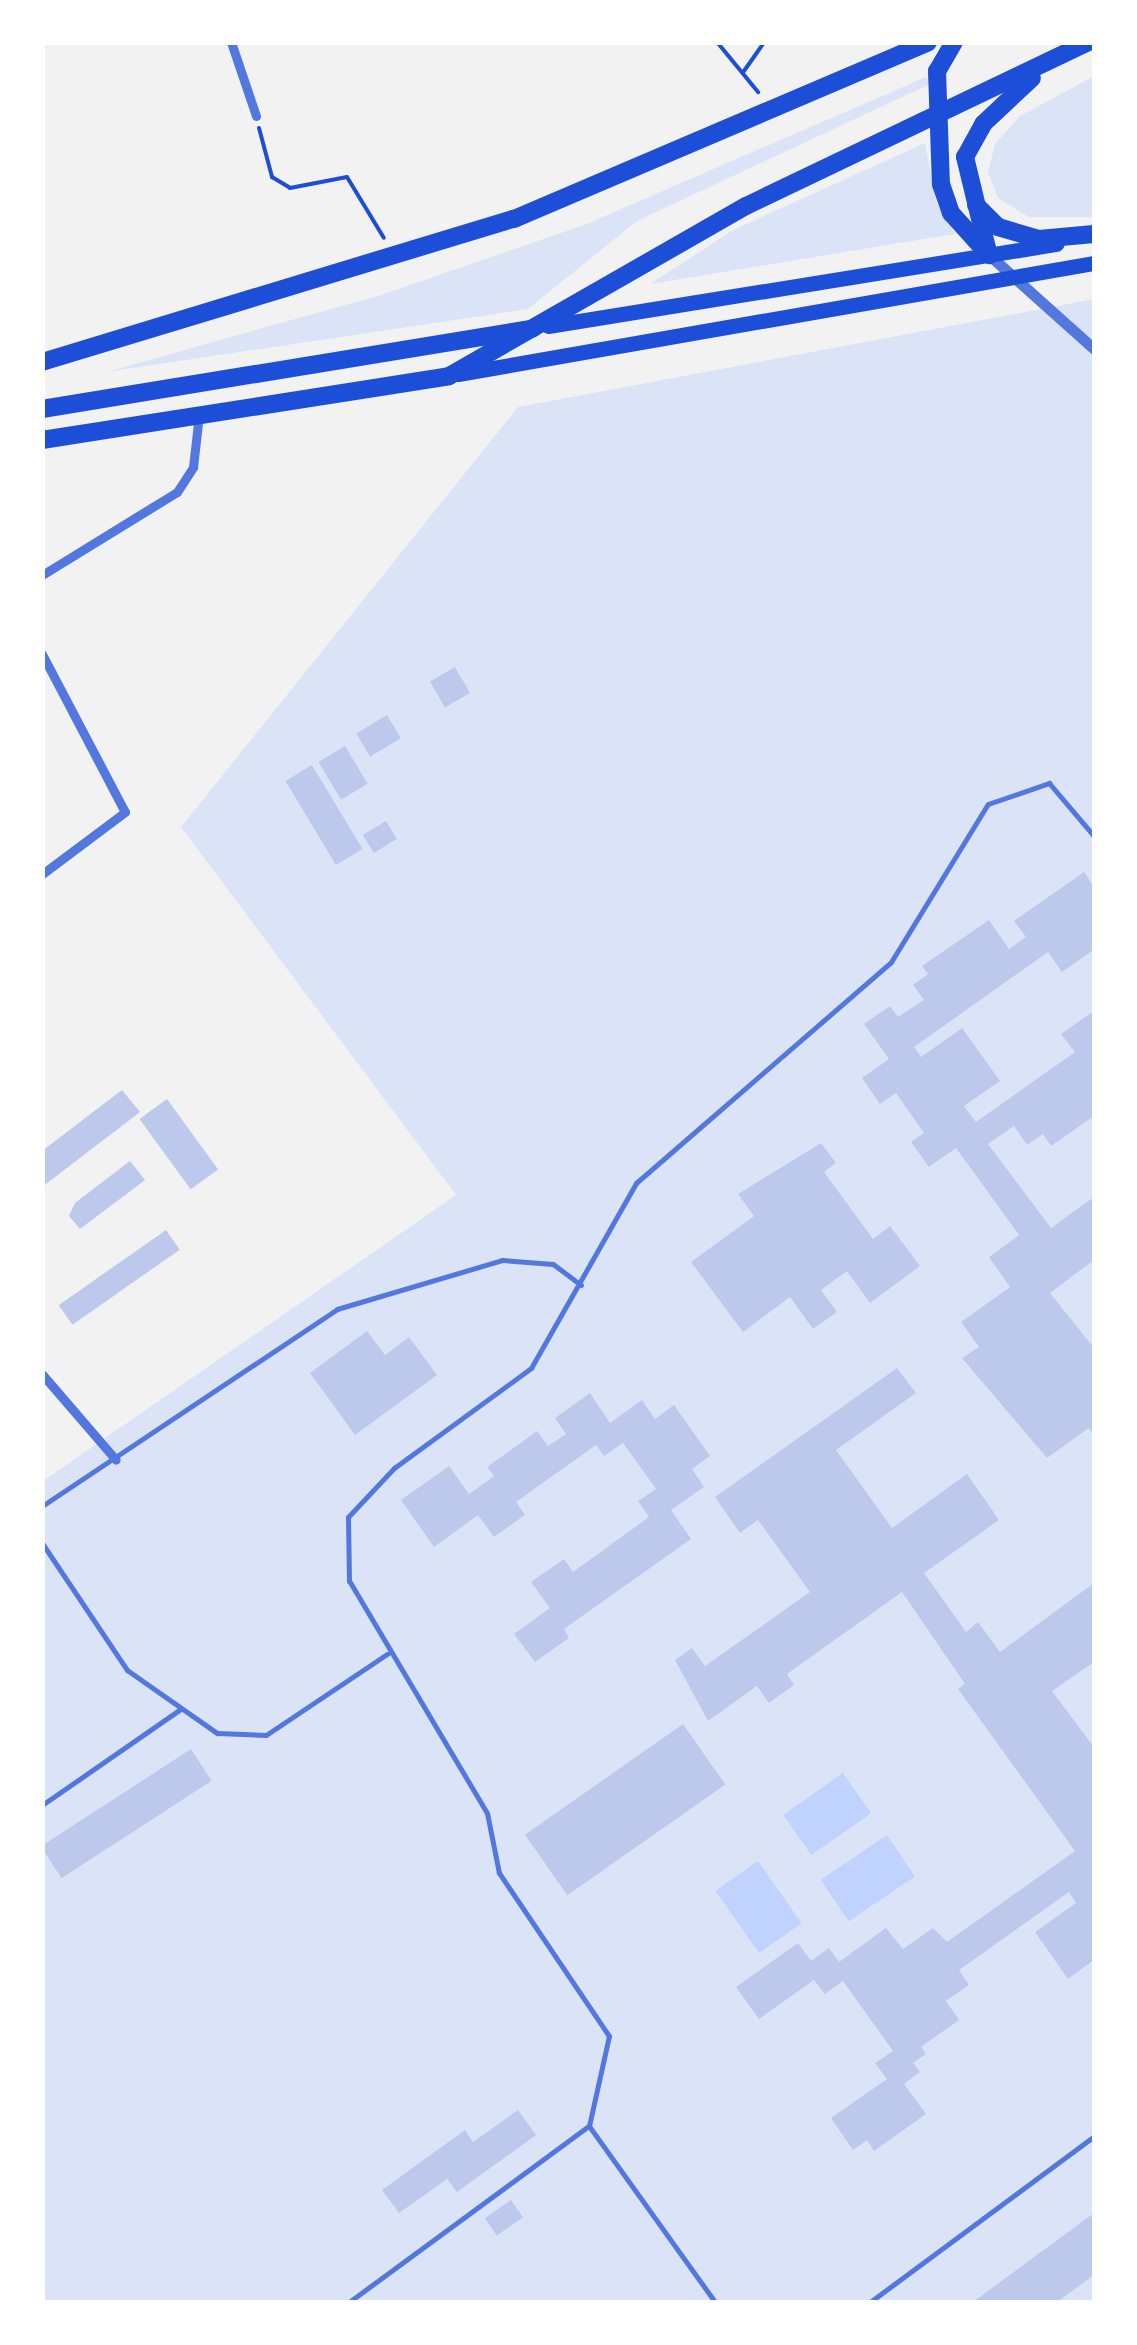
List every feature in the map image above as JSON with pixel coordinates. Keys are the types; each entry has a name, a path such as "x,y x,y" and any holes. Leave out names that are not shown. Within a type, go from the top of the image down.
{"highway":[{"path":"42,362 398,259 768,114 928,42"},
{"path":"954,42 937,71 946,202 989,255"},
{"path":"449,376 548,326 746,206 1089,42"},
{"path":"989,255 964,171 971,140 1052,62"},
{"path":"974,203 998,227 1039,238 1094,236"},
{"path":"42,409 1094,236"},
{"path":"42,440 449,376 1094,263"}],"street":[{"path":"232,42 256,116"},
{"path":"989,255 1094,350"},
{"path":"42,575 177,492 193,467 199,414"},
{"path":"42,654 126,812 42,874"},
{"path":"42,1374 116,1460"}],"lane":[{"path":"349,2302 589,2126 609,2036 500,1874 487,1813 349,1582 348,1517 394,1468 531,1368 636,1183 891,962 988,804 1048,783 1094,836"},
{"path":"42,1506 337,1309 502,1260 553,1264 581,1285"},
{"path":"42,1544 127,1670 217,1733 266,1735 388,1653"},
{"path":"42,1805 180,1710"},
{"path":"589,2126 714,2302"},
{"path":"870,2302 1094,2136"}],"path":[{"path":"717,42 744,71 768,114"},
{"path":"744,71 764,42"},
{"path":"256,116 272,177 290,188 347,177 398,259"}],"shaded area":[{"path":"1094,76 1094,217 1029,217 998,198 988,172 995,144 1020,116"},
{"path":"926,77 930,84 637,221 528,309 106,372 381,295 584,225"},
{"path":"925,143 936,202 955,234 650,284 733,230"},
{"path":"1094,299 1094,2302 43,2302 43,1481 456,1195 181,827 518,407"}],"water":[{"path":"843,1773 871,1813 811,1855 783,1815"},
{"path":"887,1835 915,1876 849,1921 821,1880"},
{"path":"758,1861 802,1923 759,1953 715,1891"}],"building":[{"path":"455,667 470,693 445,707 430,682"},
{"path":"387,715 401,738 370,757 356,734"},
{"path":"345,746 368,784 341,800 318,762"},
{"path":"312,765 362,849 336,865 285,781"},
{"path":"386,821 397,839 374,853 363,835"},
{"path":"1084,872 1094,887 1092,951 1062,972 1048,952 914,1047 921,1057 962,1028 1000,1081 964,1106 976,1122 1075,1052 1061,1034 1094,1011 1094,1116 1051,1146 1043,1134 1027,1145 1014,1126 988,1144 1051,1228 1094,1197 1094,1260 1050,1293 1094,1348 1094,1436 1089,1428 1047,1458 962,1358 979,1347 961,1322 1010,1287 989,1257 1019,1235 956,1148 929,1167 911,1142 924,1133 896,1093 880,1104 862,1078 889,1059 864,1024 890,1006 898,1017 924,1000 913,985 928,974 922,966 989,920 1009,949 1026,937 1014,921"},
{"path":"122,1090 140,1112 42,1187 42,1151"},
{"path":"167,1099 218,1169 191,1189 139,1119"},
{"path":"821,1143 836,1163 824,1172 873,1239 890,1226 920,1266 870,1303 847,1271 821,1290 837,1312 813,1329 790,1297 743,1332 691,1262 754,1216 738,1194"},
{"path":"130,1161 145,1180 80,1229 69,1216 75,1203"},
{"path":"166,1230 180,1250 72,1325 59,1305"},
{"path":"367,1331 385,1355 409,1337 437,1375 355,1435 310,1373"},
{"path":"897,1368 916,1393 836,1450 892,1528 967,1474 999,1520 924,1573 966,1632 978,1622 1000,1652 1094,1583 1094,1662 1052,1691 1094,1747 1094,1960 1068,1979 1035,1932 1076,1903 1069,1892 959,1970 969,1985 946,2001 959,2020 921,2047 926,2054 913,2063 920,2072 904,2084 926,2114 874,2151 867,2140 853,2150 831,2118 887,2079 875,2063 893,2051 843,1981 825,1994 814,1980 759,2019 736,1987 798,1943 811,1961 829,1948 839,1962 886,1928 903,1949 933,1928 947,1942 1075,1851 958,1689 965,1684 902,1592 787,1674 794,1685 769,1703 757,1686 708,1721 675,1660 692,1648 705,1666 810,1592 758,1520 740,1533 715,1497"},
{"path":"590,1393 610,1423 642,1400 655,1419 674,1405 710,1456 692,1469 704,1487 671,1510 691,1539 564,1629 569,1638 535,1662 514,1634 550,1608 531,1582 564,1559 573,1572 649,1517 638,1501 656,1489 623,1443 604,1456 596,1445 516,1502 525,1515 494,1537 478,1515 434,1547 401,1500 449,1466 469,1494 494,1476 487,1467 537,1431 548,1446 566,1434 555,1418"},
{"path":"683,1724 725,1785 567,1895 525,1835"},
{"path":"191,1749 212,1781 62,1878 42,1846"},
{"path":"518,2110 536,2135 457,2192 447,2179 399,2213 382,2190 465,2130 473,2142"},
{"path":"511,2200 523,2217 497,2236 485,2218"},
{"path":"1094,2213 1094,2275 1057,2302 973,2302"}]}
